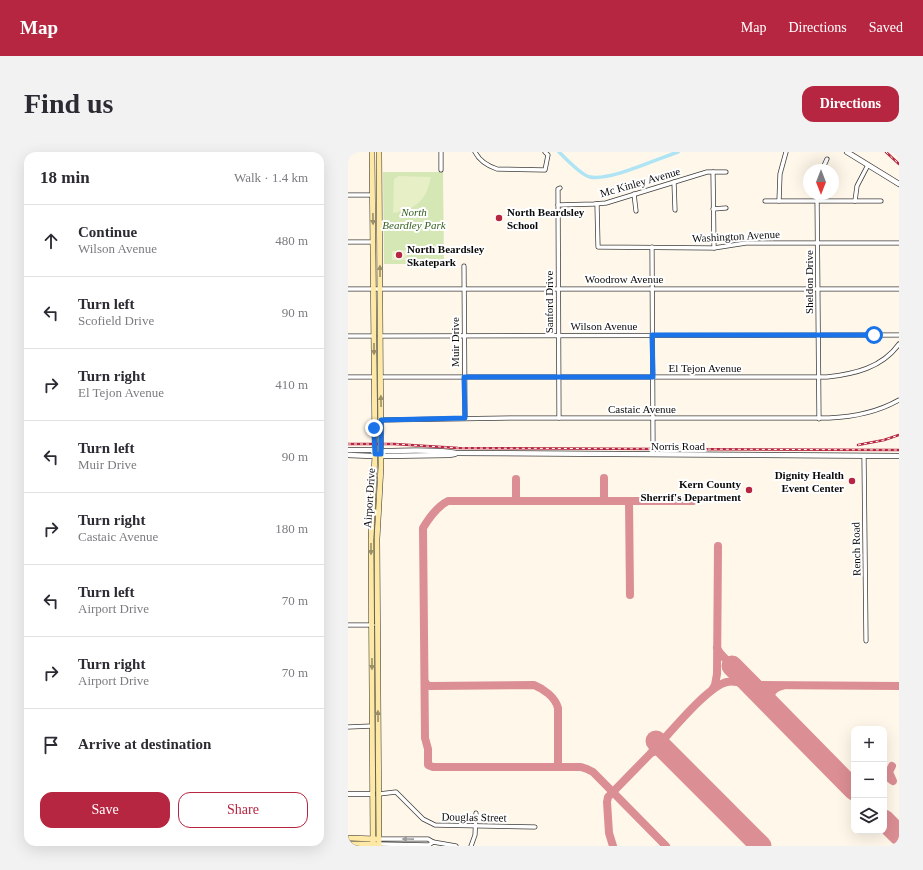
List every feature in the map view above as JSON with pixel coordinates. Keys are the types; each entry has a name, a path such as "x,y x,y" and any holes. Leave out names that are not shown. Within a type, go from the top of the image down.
{"main road":[{"name":"Airport Drive","path":"372,152 374,377 378,454"},
{"name":"Airport Drive","path":"373,843 378,761 371,540 381,420 379,152"},
{"name":"Airport Drive","path":"374,625 372,726 379,843"},
{"path":"372,726 375,729 378,761"},
{"path":"348,838 373,843"},
{"path":"348,844 379,843"}],"street":[{"path":"441,152 441,170"},
{"path":"474,152 477,157 490,167 497,170 545,170 546,153"},
{"path":"779,201 780,174 786,152"},
{"path":"847,152 899,184"},
{"path":"825,164 827,159"},
{"path":"856,201 857,186 868,165"},
{"name":"Mc Kinley Avenue","path":"558,204 597,204 613,201 707,172 726,172"},
{"path":"713,172 714,248"},
{"path":"674,182 675,210"},
{"name":"Sanford Drive","path":"559,418 558,188 560,188"},
{"path":"634,194 636,210"},
{"path":"348,195 372,195"},
{"path":"765,201 881,201"},
{"name":"Sheldon Drive","path":"817,201 818,419"},
{"name":"Washington Avenue","path":"597,204 598,247 714,248 746,243 899,244"},
{"path":"713,208 726,208"},
{"path":"348,242 373,242"},
{"path":"652,247 653,442"},
{"name":"Muir Drive","path":"464,266 465,418"},
{"name":"Woodrow Avenue","path":"348,289 899,289"},
{"name":"Wilson Avenue","path":"380,336 558,334 899,335"},
{"path":"348,336 374,336"},
{"name":"El Tejon Avenue","path":"381,377 818,377 845,374 869,368 886,358 899,344"},
{"path":"348,378 374,377"},
{"name":"Castaic Avenue","path":"381,420 465,418 818,419 838,418 862,413 880,408 899,400"},
{"name":"Norris Road","path":"348,450 372,450 384,456 456,454 899,456"},
{"name":"Norris Road","path":"348,455 372,456 378,454"},
{"name":"Rench Road","path":"864,456 866,641"},
{"path":"348,625 374,625"},
{"path":"348,727 372,726"},
{"name":"Douglas Street","path":"348,794 396,792 423,819 435,825 534,827"},
{"path":"471,846 476,827 476,813"},
{"path":"379,843 428,839 433,842 456,846"}],"green space":[{"name":"North Beardley Park","path":"383,172 443,172 444,264 384,264"},
{"path":"399,176 431,177 426,192 419,202 408,209 393,213 394,179"},
{"name":"North Beardsley Skatepark","path":"407,250 407,260 392,260 392,251"}],"waterway":[{"path":"559,152 583,174 590,177 610,176 621,173 678,152"}],"taxiway":[{"path":"604,478 604,501"},
{"path":"516,479 516,501"},
{"path":"666,846 593,772 587,769 581,767 433,767 428,765 428,749 425,738 423,528 434,513 448,501 693,501"},
{"path":"629,501 630,595"},
{"path":"712,690 715,685 717,674 718,546"},
{"path":"717,648 732,666"},
{"path":"425,682 430,686 534,685 542,689 552,697 558,708 558,767"},
{"path":"683,768 673,757 665,752 656,751 651,753 698,702 719,686 727,682 755,685 899,686"},
{"path":"747,685 772,708"},
{"path":"782,686 774,690 771,695 772,701 775,708 796,730"},
{"path":"613,846 609,833 608,797 651,753"},
{"path":"887,778 893,781 889,772 892,766"},
{"path":"897,836 899,841"}],"runway":[{"path":"732,666 851,787"},
{"path":"656,741 761,846"},
{"path":"887,823 899,835"}],"railway":[{"path":"886,152 899,164"},
{"path":"858,445 884,440 899,435"},
{"path":"348,444 394,444 458,448 899,450"}],"place":[{"name":"North Beardsley School","path":"499,218"},
{"name":"North Beardsley Skatepark","path":"399,255"},
{"name":"Dignity Health Event Center","path":"852,481"},
{"name":"Kern County Sherrif's Department","path":"749,490"}],"route":[{"path":"374,428 375,454 381,454 381,420 465,418 464,377 653,377 652,335 874,335"}]}
